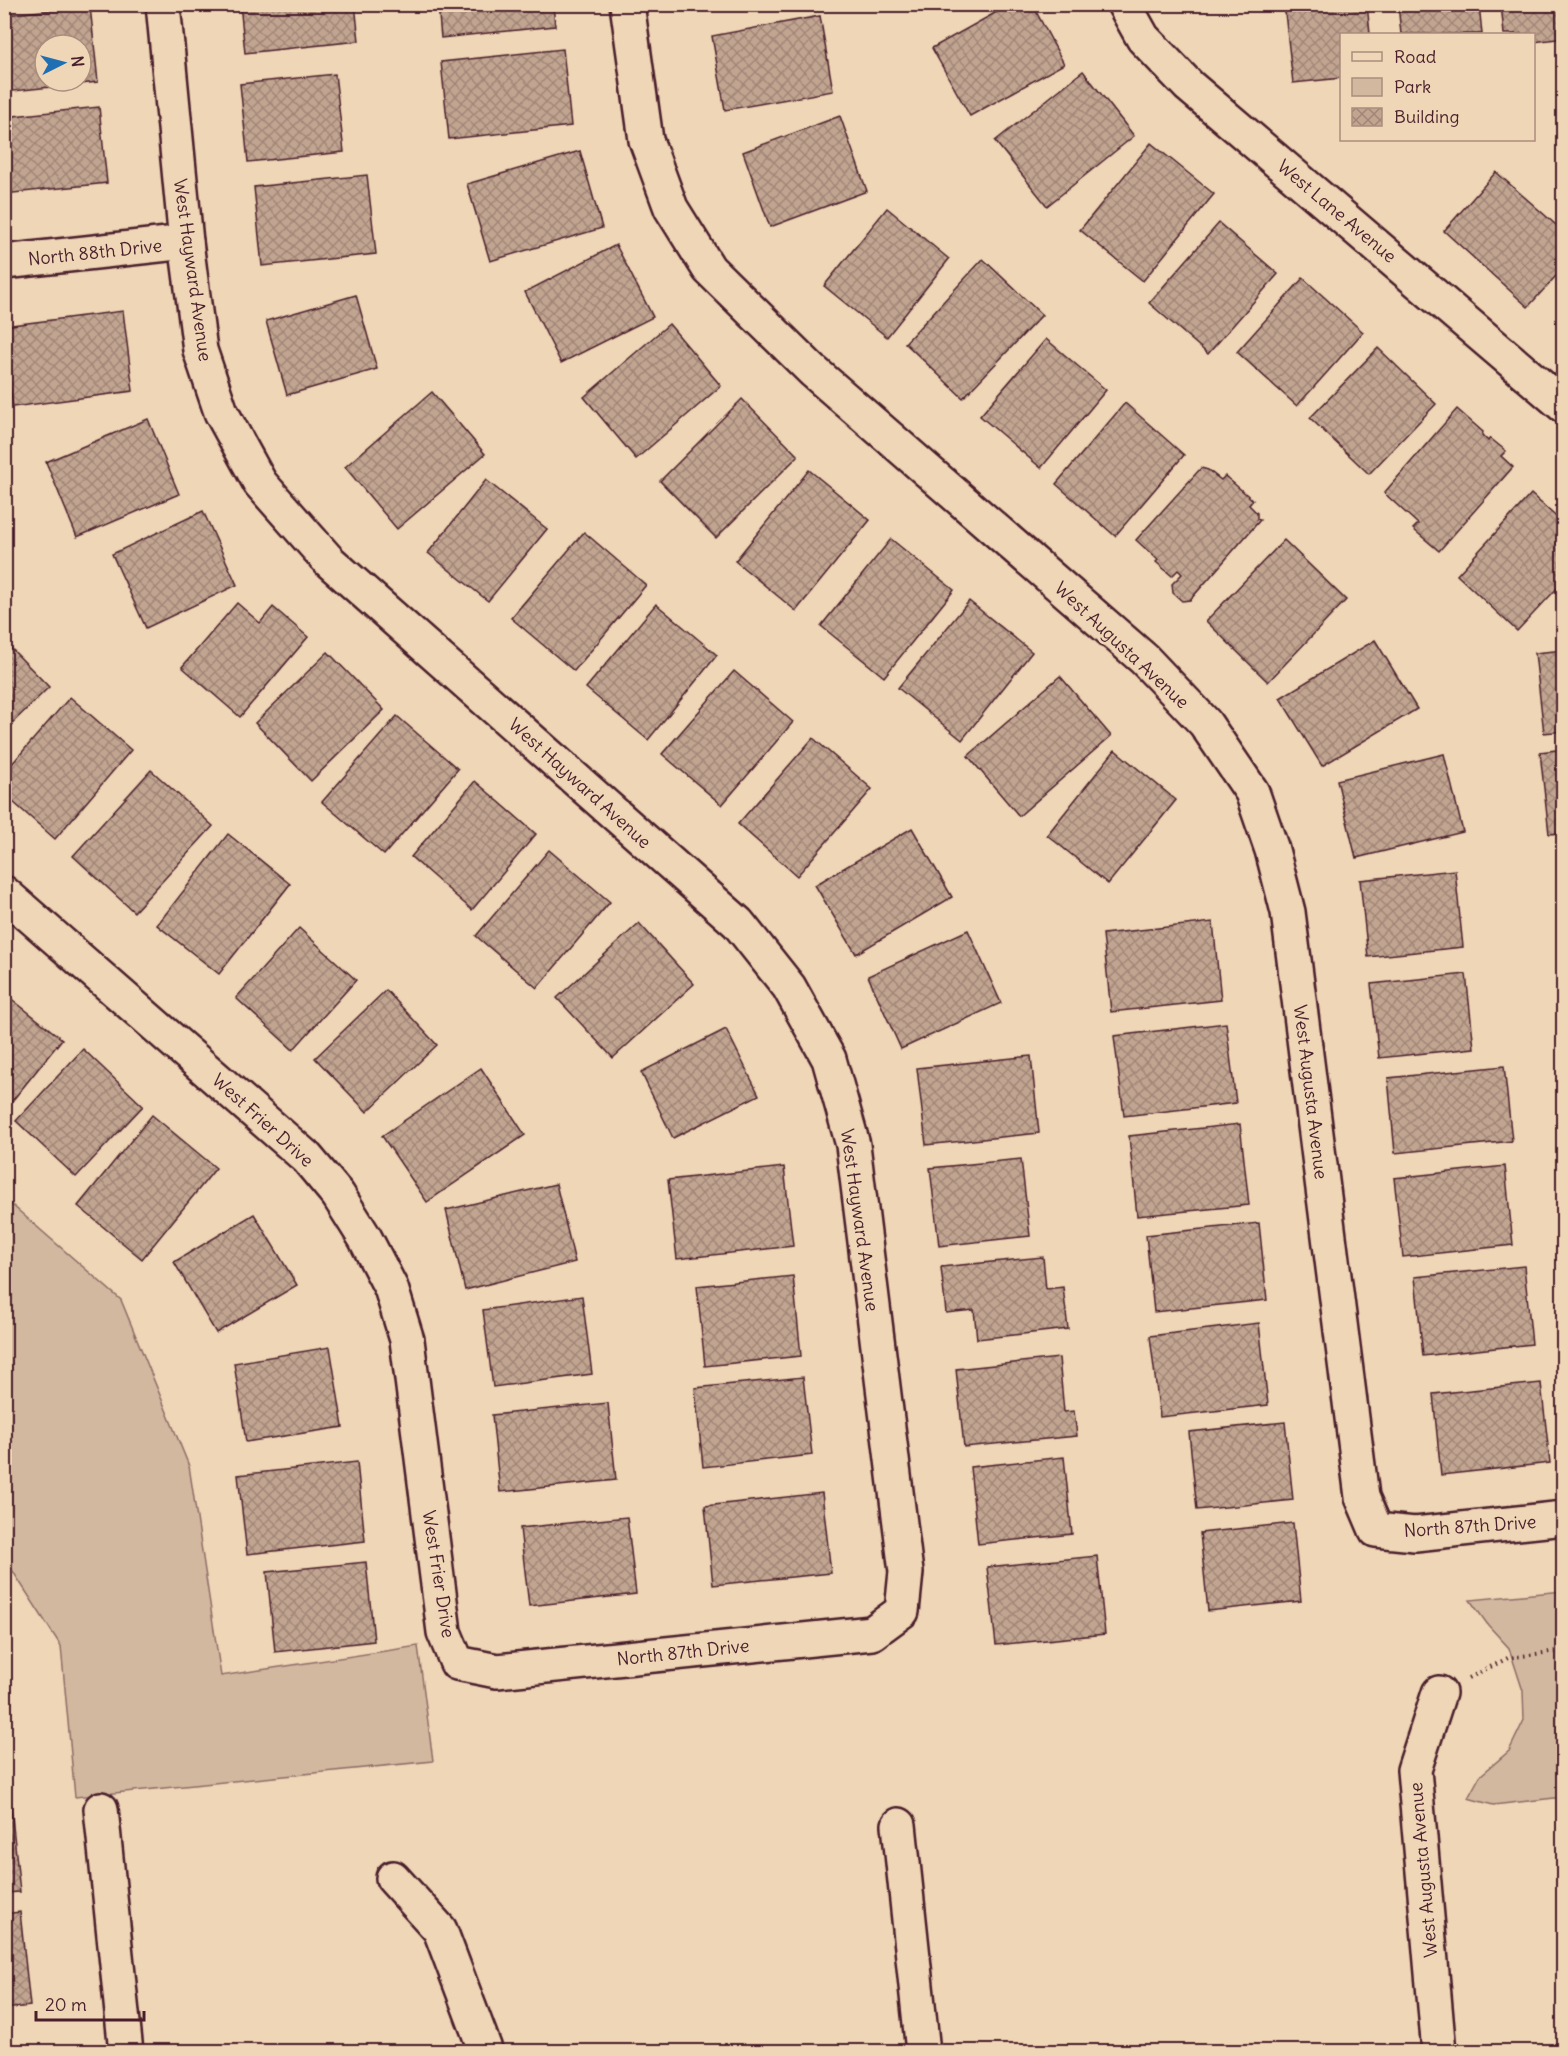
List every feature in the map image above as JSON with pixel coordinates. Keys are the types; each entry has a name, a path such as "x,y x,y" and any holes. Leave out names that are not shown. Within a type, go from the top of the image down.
{"street":[{"name":"West Hayward Avenue","path":"163,4 186,242 200,350 221,412 260,483 329,561 738,923 789,987 829,1059 853,1145 906,1572 902,1611"},
{"name":"West Augusta Avenue","path":"627,4 646,140 672,208 709,269 813,371 1144,659 1205,723 1252,792 1272,849 1288,912 1362,1497 1376,1530"},
{"name":"West Lane Avenue","path":"1124,4 1143,38 1189,86 1563,406"},
{"name":"North 88th Drive","path":"4,262 186,242"},
{"name":"West Frier Drive","path":"4,893 307,1158 338,1195 365,1238 391,1288 407,1340 444,1632 457,1663"},
{"name":"North 87th Drive","path":"1376,1530 1415,1534 1563,1518"},
{"name":"North 87th Drive","path":"457,1663 497,1671 872,1633 902,1611"},
{"name":"West Augusta Avenue","path":"1439,1693 1414,1770 1439,2052"},
{"path":"101,1809 126,2052"},
{"path":"899,1825 923,2052"},
{"path":"393,1878 440,1930 486,2052"}],"path":[{"path":"1439,1693 1508,1658 1563,1650"}],"green space":[{"path":"4,1198 121,1300 189,1466 221,1676 418,1646 433,1761 75,1797 61,1646 5,1559"},
{"path":"1563,1591 1563,1797 1493,1805 1468,1798 1480,1776 1509,1751 1524,1720 1523,1691 1509,1648 1470,1600"}],"building":[{"path":"240,4 355,4 359,41 245,53"},
{"path":"438,4 553,4 555,26 441,38"},
{"path":"704,4 762,4 705,11"},
{"path":"1011,4 1032,4 1064,64 970,116 932,48"},
{"path":"1284,4 1367,4 1370,33 1340,33 1340,78 1293,83"},
{"path":"1398,4 1479,4 1482,33 1401,33"},
{"path":"1501,4 1564,4 1564,38 1535,42 1535,33 1504,33"},
{"path":"90,6 93,33 33,33 33,89 4,92 4,15"},
{"path":"820,16 833,91 725,110 712,36"},
{"path":"93,34 98,82 93,83"},
{"path":"563,49 571,126 449,139 441,62"},
{"path":"1083,71 1134,136 1047,206 995,141"},
{"path":"335,74 344,152 248,162 240,84"},
{"path":"99,107 107,183 4,194 4,117"},
{"path":"840,116 867,191 770,227 743,152"},
{"path":"1151,143 1214,194 1143,281 1080,230"},
{"path":"580,151 602,228 490,261 467,184"},
{"path":"1496,172 1564,232 1564,267 1528,307 1444,231"},
{"path":"367,175 376,254 262,266 254,187"},
{"path":"887,208 949,259 887,337 824,286"},
{"path":"1219,223 1278,274 1208,354 1149,303"},
{"path":"616,245 653,317 561,363 525,292"},
{"path":"983,259 1042,315 963,398 905,343"},
{"path":"1303,278 1363,332 1297,406 1237,352"},
{"path":"356,295 377,369 287,395 266,321"},
{"path":"123,311 133,391 13,407 4,326"},
{"path":"669,324 721,386 636,459 584,397"},
{"path":"1046,339 1106,390 1041,468 980,416"},
{"path":"1378,348 1436,404 1369,474 1310,418"},
{"path":"432,392 485,454 397,529 345,467"},
{"path":"742,399 798,456 716,538 660,481"},
{"path":"1125,403 1184,455 1115,536 1056,484"},
{"path":"1457,409 1483,432 1482,435 1488,441 1490,438 1506,451 1501,456 1513,467 1439,551 1413,529 1418,524 1384,493"},
{"path":"148,419 179,494 77,537 46,462"},
{"path":"1201,468 1208,470 1221,480 1225,476 1253,500 1249,505 1257,513 1257,519 1260,520 1190,600 1182,601 1173,593 1172,584 1182,574 1178,570 1172,576 1136,540"},
{"path":"809,470 870,520 796,611 735,561"},
{"path":"486,480 547,529 488,601 428,553"},
{"path":"1531,494 1564,524 1564,581 1517,631 1457,575"},
{"path":"203,511 237,585 146,628 112,554"},
{"path":"584,532 646,585 574,671 511,618"},
{"path":"891,539 954,590 884,677 821,626"},
{"path":"1284,540 1346,600 1268,682 1206,621"},
{"path":"969,601 1032,652 962,740 898,688"},
{"path":"237,603 260,623 273,607 308,637 240,717 182,667"},
{"path":"656,604 717,655 648,740 586,688"},
{"path":"1375,640 1417,709 1322,766 1280,698"},
{"path":"4,641 49,687 4,731"},
{"path":"1564,650 1564,731 1544,733 1535,653"},
{"path":"328,652 384,710 311,781 255,723"},
{"path":"734,671 793,722 722,805 662,754"},
{"path":"1060,676 1111,736 1019,816 968,756"},
{"path":"70,697 131,750 55,839 4,794 4,773"},
{"path":"397,716 458,769 384,855 322,802"},
{"path":"813,738 872,789 797,876 738,824"},
{"path":"1564,749 1564,833 1549,834 1540,752"},
{"path":"1115,750 1176,800 1108,884 1047,835"},
{"path":"1444,754 1463,832 1356,858 1337,780"},
{"path":"151,770 213,826 134,912 73,856"},
{"path":"475,781 536,834 472,910 411,857"},
{"path":"912,828 952,897 856,954 815,885"},
{"path":"228,834 290,884 219,974 157,925"},
{"path":"549,850 610,902 537,988 476,936"},
{"path":"1455,870 1463,947 1368,957 1360,880"},
{"path":"1213,922 1221,1000 1111,1012 1103,934"},
{"path":"639,923 694,984 613,1058 557,998"},
{"path":"299,928 356,980 293,1050 236,998"},
{"path":"968,930 1001,1003 901,1049 868,976"},
{"path":"1466,974 1474,1048 1379,1058 1371,984"},
{"path":"386,990 437,1045 367,1112 315,1058"},
{"path":"4,993 62,1039 4,1111"},
{"path":"1226,1023 1236,1103 1124,1116 1114,1036"},
{"path":"726,1029 759,1095 673,1138 641,1072"},
{"path":"83,1049 143,1106 76,1177 16,1121"},
{"path":"1031,1056 1039,1133 926,1145 917,1068"},
{"path":"1504,1066 1512,1141 1395,1153 1388,1078"},
{"path":"481,1068 525,1135 427,1202 382,1136"},
{"path":"152,1115 216,1168 142,1259 78,1206"},
{"path":"1240,1124 1249,1205 1137,1216 1129,1136"},
{"path":"1021,1159 1030,1236 939,1246 930,1168"},
{"path":"1505,1166 1513,1245 1403,1257 1394,1178"},
{"path":"784,1167 793,1246 677,1259 668,1180"},
{"path":"556,1184 575,1262 465,1290 446,1210"},
{"path":"254,1214 297,1285 216,1333 174,1262"},
{"path":"1259,1223 1267,1300 1154,1312 1146,1235"},
{"path":"1043,1257 1046,1289 1063,1287 1068,1329 977,1339 974,1310 946,1313 941,1267"},
{"path":"1524,1266 1532,1344 1423,1356 1415,1277"},
{"path":"793,1276 801,1356 705,1366 697,1286"},
{"path":"582,1296 592,1374 493,1387 483,1310"},
{"path":"1259,1323 1268,1405 1160,1417 1150,1336"},
{"path":"330,1347 343,1427 246,1442 234,1363"},
{"path":"1059,1358 1064,1412 1074,1411 1077,1436 964,1447 956,1369"},
{"path":"803,1377 812,1455 703,1467 695,1388"},
{"path":"1541,1383 1550,1463 1441,1475 1433,1394"},
{"path":"608,1403 616,1480 500,1492 492,1415"},
{"path":"1285,1422 1293,1500 1197,1510 1189,1432"},
{"path":"1064,1457 1072,1534 978,1544 970,1467"},
{"path":"357,1462 365,1541 247,1554 238,1475"},
{"path":"822,1493 831,1573 713,1585 705,1506"},
{"path":"627,1517 636,1594 529,1606 520,1528"},
{"path":"1293,1523 1301,1601 1208,1611 1200,1533"},
{"path":"1097,1556 1105,1634 996,1645 987,1567"},
{"path":"366,1562 374,1641 275,1652 267,1572"},
{"path":"4,1798 10,1798 20,1892 4,1893"},
{"path":"20,1912 30,2006 4,2009 4,1914"}]}
